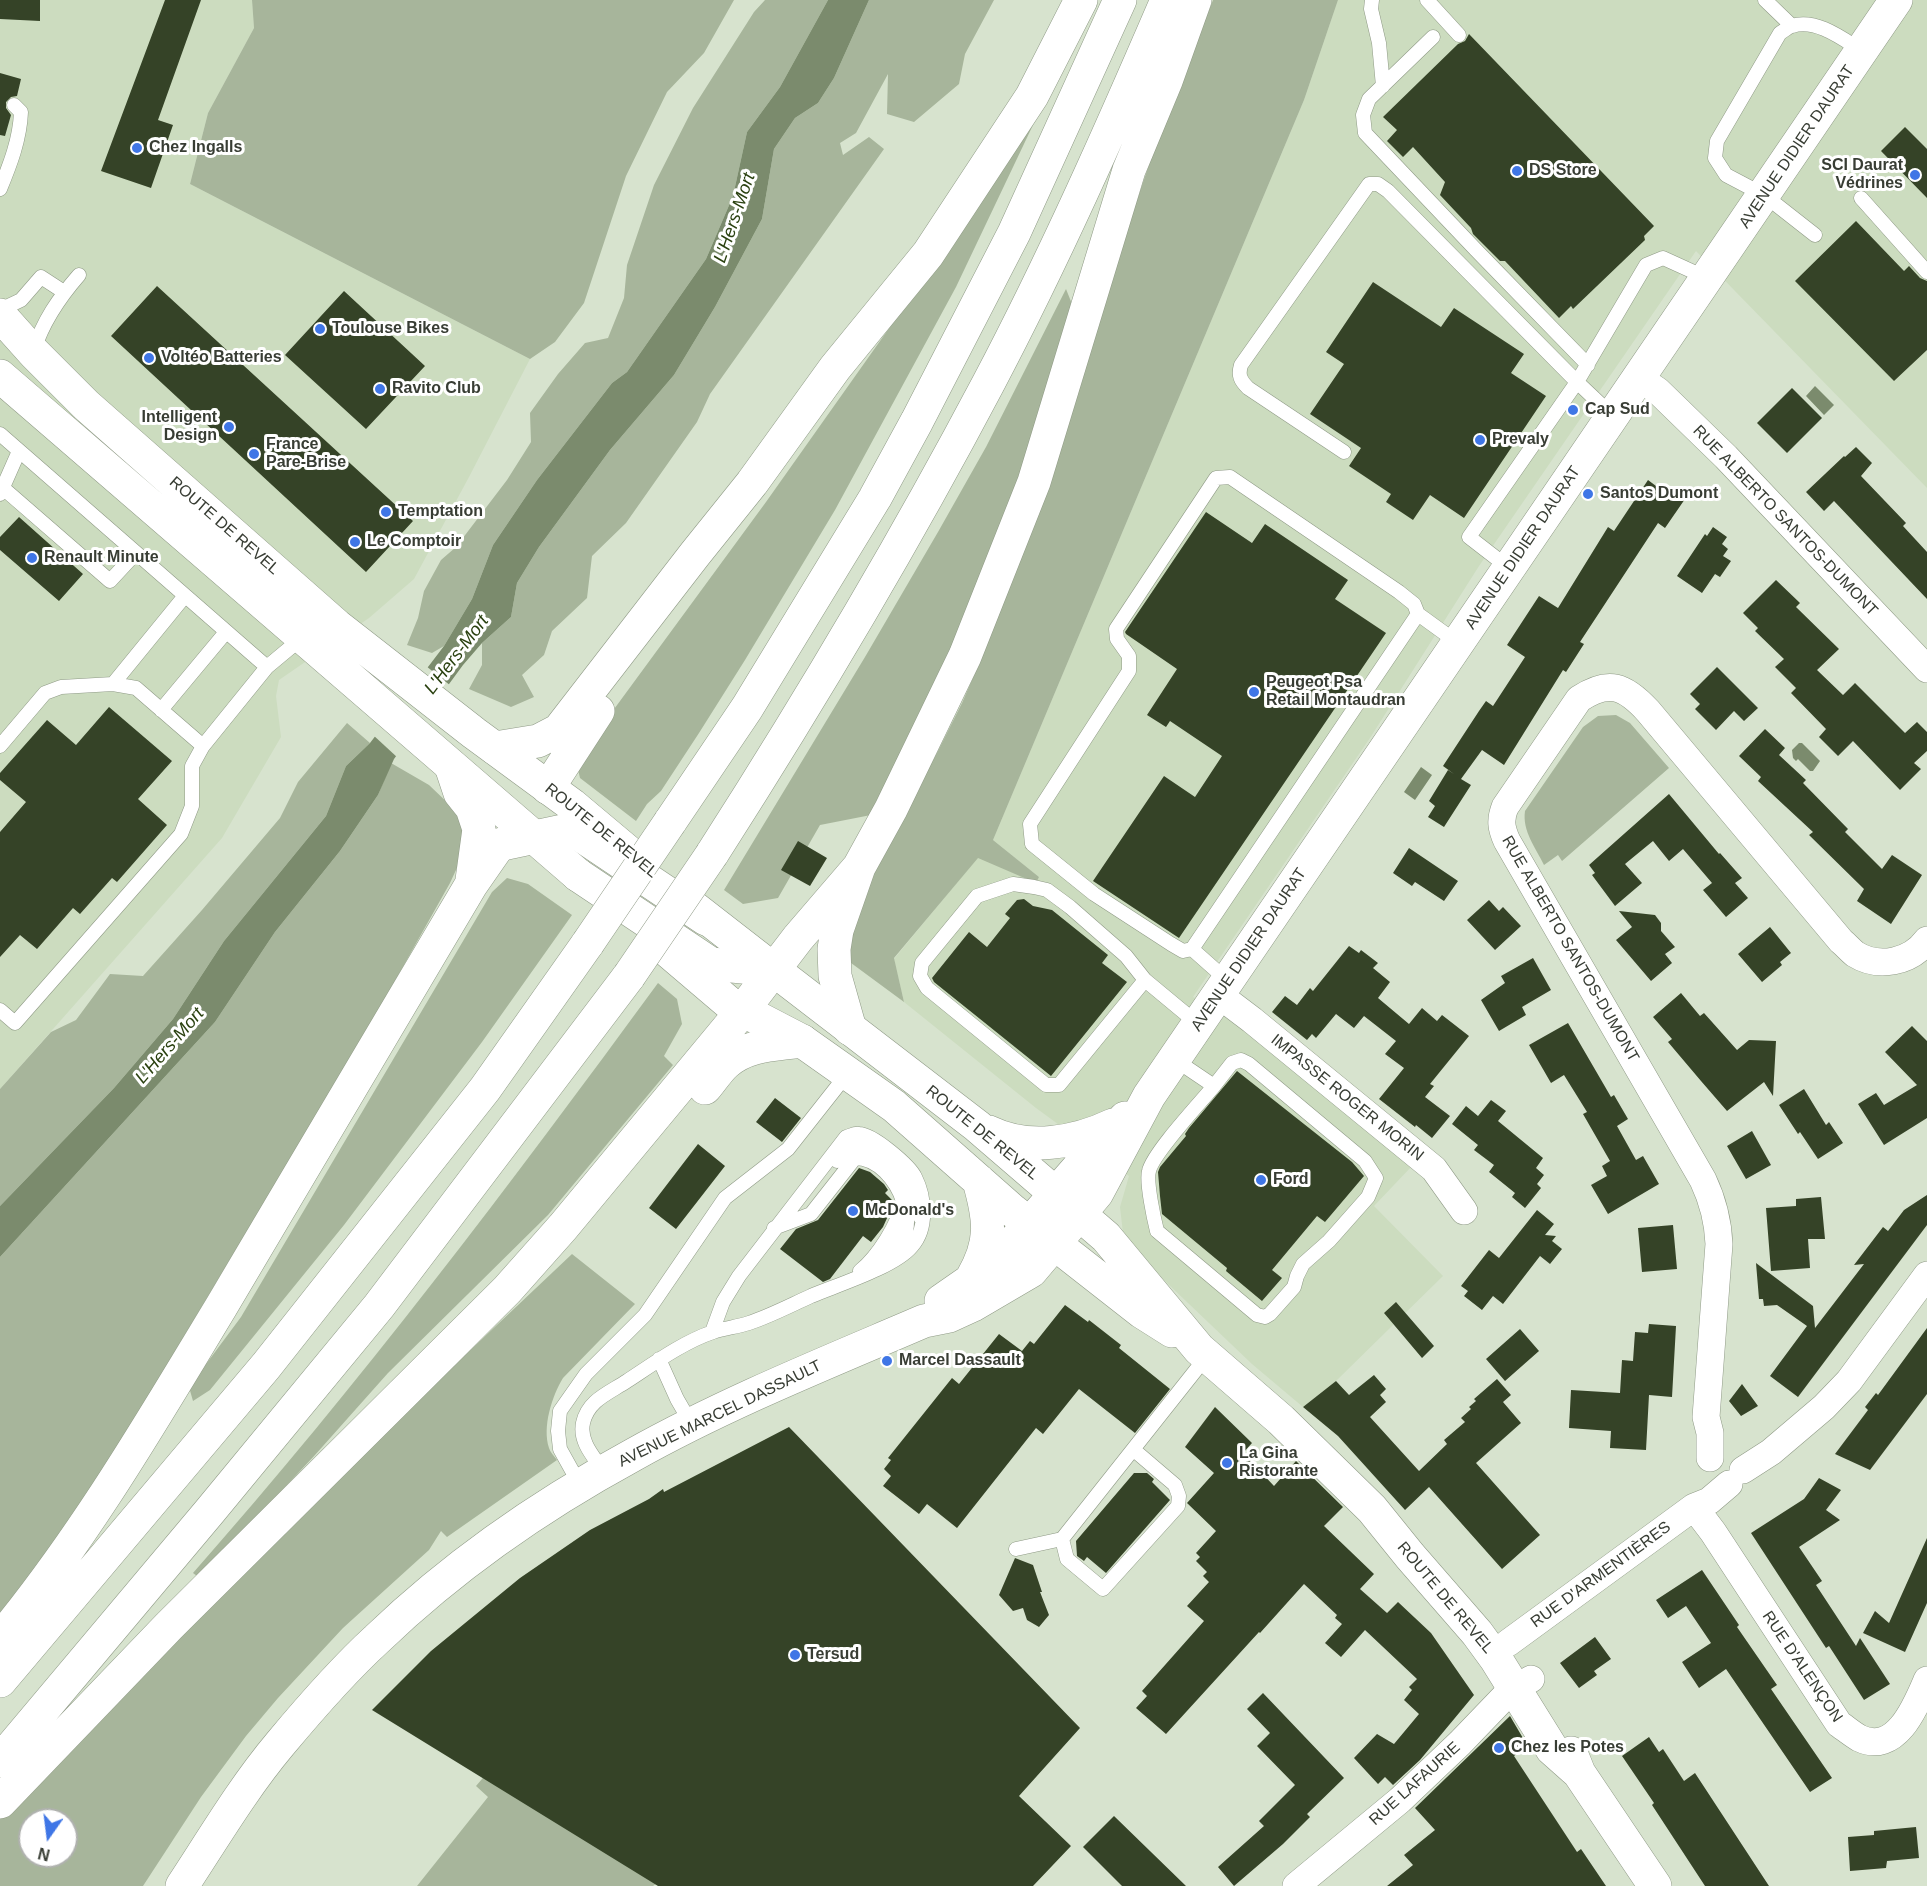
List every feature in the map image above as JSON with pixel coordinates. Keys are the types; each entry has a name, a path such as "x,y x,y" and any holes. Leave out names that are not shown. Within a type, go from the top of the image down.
{"main road":[{"path":"484,741 538,741 559,730 694,554 752,483 835,368 928,254 1032,96 1082,0"},
{"path":"0,1681 274,1356 484,1089 588,944 753,698 874,498 912,430 1014,233 1120,0"},
{"path":"0,1761 379,1306 629,976 712,854 787,736 877,584 984,392 1103,149 1167,0"},
{"path":"850,1029 835,976 834,949 837,930 859,867 891,809 965,656 1034,482 1130,170 1166,81 1195,0"},
{"name":"AVENUE DIDIER DAURAT","path":"1055,1219 1097,1193 1149,1096 1896,0"},
{"name":"ROUTE DE REVEL","path":"0,315 95,413 337,626 484,741 572,805 706,918 977,1126 1055,1219 1142,1312 1203,1353 1281,1420 1372,1509 1522,1684"},
{"name":"ROUTE DE REVEL","path":"0,376 729,1003 802,1041 846,1071 894,1106 979,1181 1055,1219"},
{"path":"536,837 539,808 548,788 613,689 694,554"},
{"path":"451,766 460,793 472,808 479,830 471,885"},
{"path":"0,1639 25,1609 106,1496 251,1257 471,885 496,849 502,844 568,830 576,832 706,918"},
{"path":"0,1802 169,1626 507,1290 563,1227 743,1010 798,938 859,867"},
{"path":"578,875 711,964 774,970"},
{"path":"563,1227 609,1196 641,1165 725,1064 740,1052 753,1047 802,1041"},
{"name":"AVENUE DIDIER DAURAT","path":"1055,1219 1124,1119 1149,1096"},
{"path":"894,1106 920,1115 1055,1219"},
{"name":"AVENUE DIDIER DAURAT","path":"977,1126 1000,1137 1034,1143 1072,1140 1089,1136 1124,1119"},
{"path":"970,1282 980,1264 988,1239 987,1206 979,1181"},
{"name":"AVENUE MARCEL DASSAULT","path":"182,1886 278,1746 376,1640 423,1598 471,1560 533,1515 640,1451 692,1425 924,1321 949,1316 1012,1284 1031,1270 1055,1219"},
{"name":"AVENUE MARCEL DASSAULT","path":"924,1321 941,1301 1055,1219"},
{"name":"ROUTE DE REVEL","path":"1372,1509 1424,1546 1491,1620 1508,1643 1522,1684 1552,1749 1579,1773 1655,1886"}],"street":[{"name":"RUE ALBERTO SANTOS-DUMONT","path":"1639,378 1658,391 1726,458 1927,669"},
{"name":"RUE ALBERTO SANTOS-DUMONT","path":"1726,1464 1708,1395 1719,1244 1718,1221 1712,1201 1703,1180 1507,841 1501,819 1504,807 1579,699 1593,690 1606,687 1621,689 1635,696 1842,941 1856,954 1874,962 1900,961 1920,950 1927,940"},
{"name":"IMPASSE ROGER MORIN","path":"1223,988 1252,1020 1434,1169 1464,1211"},
{"path":"1694,1507 1726,1464 1771,1452 1824,1407 1849,1381 1927,1275"},
{"name":"RUE D'ARMENTIÈRES","path":"1508,1643 1694,1507"},
{"name":"RUE D'ALENÇON","path":"1694,1507 1713,1532 1839,1724 1860,1738 1876,1741 1895,1735 1913,1712 1927,1680"},
{"name":"RUE LAFAURIE","path":"1296,1886 1400,1800 1461,1743 1502,1697 1522,1684"}],"lane":[{"path":"1372,0 1371,9 1379,43 1383,86"},
{"path":"1427,0 1459,35"},
{"path":"1765,0 1792,26"},
{"path":"1815,235 1764,195 1726,175 1715,158 1717,141 1780,33 1792,26 1809,24 1839,36 1862,51"},
{"path":"1433,37 1369,99 1362,115 1365,133 1588,364"},
{"path":"0,189 9,169 21,126 21,112 14,105"},
{"path":"1344,452 1248,388 1241,382 1238,374 1241,365 1368,184 1378,184 1388,191 1613,416"},
{"path":"1861,198 1927,272"},
{"path":"1510,568 1469,537 1577,382 1646,265 1663,258 1707,278"},
{"path":"34,352 41,328 78,275"},
{"path":"0,310 21,300 41,277 64,292"},
{"path":"0,434 184,597 267,667"},
{"path":"19,451 1,491 110,581 135,554"},
{"path":"1418,614 1192,949 1183,951 1094,894 1032,844 1029,824 1129,671 1130,656 1117,639 1116,629 1216,478 1230,477 1399,591 1413,604 1418,614 1458,643"},
{"path":"113,684 184,597"},
{"path":"161,710 226,632"},
{"path":"0,1010 15,1023 181,834 192,806 192,766 203,746 267,667 303,637"},
{"path":"0,746 45,693 61,687 113,684 136,688 203,746"},
{"path":"1145,980 1059,1085 1046,1086 927,988 920,976 922,963 977,896 1013,884 1047,891 1055,896 1126,956 1145,980 1198,1024"},
{"path":"1192,949 1223,988"},
{"path":"1174,1059 1214,1086"},
{"path":"1241,1060 1249,1064 1365,1161 1376,1178 1368,1197 1329,1241 1303,1264 1294,1287 1270,1314 1264,1317 1257,1315 1158,1231 1153,1217 1149,1172 1156,1156 1214,1086 1232,1063 1241,1060"},
{"path":"592,1478 560,1449 558,1431 560,1411 586,1374 645,1315 725,1198 788,1149 840,1083 846,1071"},
{"path":"592,1478 583,1439 583,1425 588,1411 599,1397 659,1359 712,1332 749,1323 901,1256 913,1246 922,1222 923,1197 913,1172 904,1162 870,1137 860,1133 846,1137 774,1228 723,1302 712,1332"},
{"path":"774,1228 811,1214 855,1158 865,1158 879,1167 899,1188 903,1201 883,1244 872,1261 849,1280"},
{"path":"1016,1549 1062,1539 1134,1450 1203,1353"},
{"path":"659,1359 692,1425"},
{"path":"1062,1539 1067,1559 1103,1589 1178,1506 1179,1496 1175,1485 1134,1450"}],"shaded area":[{"path":"0,0 252,0 254,28 208,113 190,184 530,359 414,579 369,618 279,680 276,696 281,737 222,838 0,1089"},
{"path":"252,0 734,0 704,53 667,92 626,176 584,303 555,342 530,359 190,184 208,113 254,28"},
{"path":"765,0 828,0 780,87 747,132 733,196 706,259 627,372 612,383 537,480 493,545 472,599 444,646 432,653 407,645 418,618 424,591 441,560 456,547 507,480 531,442 530,413 558,374 585,343 608,338 624,298 627,265 654,185 693,108 754,12"},
{"path":"869,0 994,0 965,54 959,84 914,122 887,114 888,74 856,133 840,143 843,155 869,137 884,149 710,394 697,422 626,523 592,556 587,598 552,631 544,655 522,675 534,697 511,707 469,689 482,665 482,643 511,617 517,583 539,547 610,450 674,375 715,307 762,219 774,149 795,118 818,103 834,78"},
{"path":"1213,0 1338,0 1304,100 993,840 1039,877 1036,883 978,858 894,958 904,1002 847,960 847,943 876,868 938,751 982,657 1152,156"},
{"path":"1338,0 1927,0 1927,488 1696,251 1479,566 1370,738 1193,997 1232,1021 1412,1166 1374,1206 1443,1276 1336,1381 1303,1407 1252,1364 1124,1242 1120,1207 1129,1176 1036,1108 904,1002 894,959 978,857 1035,882 1039,877 993,840 1304,100"},
{"path":"1033,125 956,287 835,510 699,733 661,791 647,804 636,821 580,778 576,761 766,502"},
{"path":"1066,289 1074,309 1013,501 989,564 961,627 871,815 820,825 778,898 743,904 724,890 938,532 986,447"},
{"path":"1616,715 1630,723 1669,768 1562,861 1558,855 1544,865 1528,832 1525,811 1583,727 1598,716"},
{"path":"347,723 370,743 346,766 326,816 224,941 173,1019 114,1088 0,1206 0,1089 51,1032 76,1020 110,974 143,976 280,818 298,782"},
{"path":"391,763 429,785 452,807 460,818 464,830 462,857 450,883 373,1020 125,1435 64,1531 0,1614 0,1257 215,1022 275,932 340,851 378,795"},
{"path":"507,878 528,884 572,915 482,1042 344,1225 210,1390 193,1401 189,1387 241,1317 492,892"},
{"path":"658,983 677,999 682,1024 664,1056 673,1065 548,1215 388,1373 244,1531 197,1576 193,1573 255,1502 374,1357 546,1134"},
{"path":"572,1254 635,1304 563,1378 559,1385 547,1421 547,1440 557,1460 447,1537 441,1531 429,1550 343,1628 246,1736 201,1797 143,1886 0,1886 0,1817 425,1393"},
{"path":"517,1738 658,1886 656,1884 653,1886 417,1886 488,1797 476,1786"}],"water":[{"name":"L'Hers-Mort","path":"828,0 869,0 834,78 818,103 795,118 774,149 762,219 715,307 674,375 610,450 539,547 517,583 511,617 482,643 463,665 394,759 378,795 340,851 275,932 215,1022 0,1257 0,1206 114,1088 173,1019 224,941 326,816 346,766 370,743 444,646 472,599 493,545 537,480 612,383 627,372 706,259 733,196 747,132 780,87"},
{"path":"1815,386 1834,405 1824,415 1806,396"},
{"path":"1802,743 1820,761 1813,771 1810,771 1798,759 1796,761 1793,758 1792,750"},
{"path":"1421,767 1432,775 1415,800 1404,792"}],"pier":[{"path":"426,666 451,686 398,758 372,734"}],"building":[{"path":"0,0 40,0 40,21 0,19"},
{"path":"165,0 201,0 158,120 173,125 151,188 101,171"},
{"name":"DS Store","path":"1469,34 1654,226 1644,236 1645,240 1573,309 1571,306 1559,318 1505,261 1500,261 1473,234 1471,228 1440,195 1445,182 1413,147 1403,157 1387,141 1397,130 1383,117 1458,44 1465,41"},
{"path":"0,73 21,79 17,96 11,97 6,102 6,108 11,115 5,136 0,135"},
{"name":"SCI Daurat Védrines","path":"1905,127 1927,149 1927,198 1881,151"},
{"path":"1856,221 1904,271 1909,266 1920,278 1927,281 1927,350 1894,381 1795,281"},
{"path":"1373,282 1441,327 1454,308 1524,354 1511,373 1546,396 1464,518 1430,495 1413,520 1386,502 1391,494 1349,466 1361,448 1310,414 1344,364 1326,352"},
{"path":"157,286 413,521 366,572 111,336"},
{"path":"344,291 425,366 366,429 285,355"},
{"path":"1792,388 1822,418 1787,453 1757,423"},
{"path":"1856,447 1872,463 1861,476 1906,523 1903,526 1927,552 1927,599 1834,501 1824,511 1806,492"},
{"path":"1648,480 1656,486 1658,484 1664,488 1665,485 1685,499 1665,528 1658,523 1580,642 1584,644 1566,672 1563,670 1504,765 1482,750 1461,779 1471,785 1444,827 1428,817 1435,806 1429,801 1448,770 1454,774 1443,766 1479,711 1486,701 1493,706 1525,657 1507,645 1539,596 1558,608 1608,527 1614,531"},
{"name":"Peugeot Psa Retail Montaudran","path":"1206,512 1252,543 1265,524 1348,580 1335,599 1386,633 1179,938 1093,881 1164,776 1195,797 1222,756 1170,721 1166,727 1147,715 1177,669 1125,632"},
{"path":"19,517 83,574 59,601 0,550 0,537"},
{"path":"1713,527 1727,537 1722,544 1728,549 1723,556 1731,561 1720,577 1715,574 1702,593 1677,576 1705,534 1707,536"},
{"path":"1776,580 1800,603 1796,607 1839,649 1817,670 1843,695 1855,683 1905,733 1917,722 1927,732 1927,751 1914,763 1921,769 1900,790 1853,741 1838,756 1819,737 1826,729 1791,693 1796,688 1775,667 1784,659 1755,631 1758,628 1743,613"},
{"path":"1717,667 1758,708 1744,721 1734,711 1716,730 1695,709 1700,704 1690,694"},
{"path":"109,707 172,761 138,799 167,825 117,882 112,878 80,914 73,908 37,949 20,935 0,957 0,832 26,802 0,780 0,773 47,720 76,745"},
{"path":"1765,729 1785,748 1779,755 1806,780 1803,783 1848,829 1845,832 1882,869 1892,855 1922,875 1891,924 1857,901 1864,889 1809,835 1813,832 1758,781 1761,777 1739,756"},
{"path":"1669,794 1742,878 1735,883 1748,898 1726,917 1703,890 1712,883 1683,849 1669,861 1653,841 1625,864 1642,883 1615,906 1592,875 1595,873 1589,865"},
{"path":"798,841 827,858 810,886 781,870"},
{"path":"1409,848 1458,881 1444,901 1415,882 1412,886 1393,873"},
{"path":"1024,899 1033,906 1052,910 1108,955 1102,963 1127,982 1051,1076 934,982 932,978 969,932 987,947 1010,918 1005,914 1017,900"},
{"path":"1489,900 1499,911 1503,907 1521,926 1495,950 1467,920"},
{"path":"1619,911 1655,915 1661,923 1661,931 1675,947 1665,954 1672,963 1651,981 1616,940 1632,927"},
{"path":"1770,927 1791,953 1780,962 1782,965 1762,982 1738,954"},
{"path":"1349,946 1359,953 1361,950 1378,963 1373,968 1390,982 1378,998 1409,1024 1422,1008 1437,1021 1442,1015 1469,1036 1430,1084 1434,1086 1425,1097 1450,1116 1432,1138 1379,1099 1404,1068 1385,1054 1396,1041 1364,1016 1354,1028 1336,1014 1316,1038 1312,1034 1307,1040 1272,1012 1285,996 1297,1005 1310,988 1313,991"},
{"path":"1533,958 1551,990 1522,1007 1526,1015 1499,1031 1481,1000 1505,983 1501,976"},
{"path":"1681,993 1700,1016 1704,1013 1737,1050 1749,1040 1776,1041 1773,1096 1764,1082 1727,1111 1668,1042 1672,1039 1653,1017"},
{"path":"1568,1023 1611,1097 1614,1095 1628,1119 1617,1126 1636,1160 1643,1156 1659,1184 1608,1214 1591,1185 1607,1176 1602,1166 1610,1161 1583,1114 1587,1112 1564,1075 1551,1083 1529,1045"},
{"path":"1912,1026 1927,1041 1927,1118 1884,1145 1858,1104 1876,1093 1884,1105 1917,1085 1885,1052"},
{"name":"Ford","path":"1237,1071 1352,1162 1364,1176 1325,1222 1317,1216 1272,1270 1282,1278 1262,1301 1226,1271 1227,1268 1162,1214 1160,1196 1158,1172 1160,1167"},
{"path":"1804,1089 1826,1125 1829,1122 1843,1143 1818,1159 1779,1105"},
{"path":"775,1098 801,1118 782,1142 756,1122"},
{"path":"1491,1100 1506,1111 1498,1121 1543,1158 1536,1168 1544,1175 1537,1184 1541,1188 1525,1208 1512,1197 1515,1193 1489,1172 1494,1165 1474,1150 1478,1145 1452,1124 1466,1106 1478,1116"},
{"path":"1752,1131 1771,1165 1746,1179 1727,1146"},
{"path":"698,1144 725,1166 676,1229 649,1208"},
{"name":"McDonald's","path":"859,1168 870,1172 884,1184 888,1190 885,1193 894,1202 883,1227 871,1242 863,1236 830,1279 823,1282 780,1249 796,1229 818,1220"},
{"path":"1927,1195 1927,1225 1798,1397 1770,1376 1807,1326 1777,1305 1764,1306 1763,1299 1759,1299 1756,1263 1813,1306 1815,1328 1864,1264 1854,1265 1883,1227 1888,1231 1904,1210"},
{"path":"1821,1197 1825,1239 1808,1239 1810,1268 1771,1271 1766,1208 1796,1206 1796,1199"},
{"path":"1537,1210 1554,1224 1545,1235 1556,1236 1552,1241 1562,1249 1550,1264 1540,1256 1503,1304 1493,1296 1482,1310 1464,1296 1468,1291 1461,1286 1489,1250 1499,1258"},
{"path":"1673,1225 1677,1269 1642,1272 1638,1228"},
{"path":"1396,1302 1434,1346 1422,1358 1384,1313"},
{"path":"1065,1305 1121,1345 1119,1348 1170,1389 1135,1433 1079,1389 1043,1434 1036,1428 957,1528 927,1504 919,1514 883,1486 891,1476 884,1469 891,1460 888,1458 952,1378 959,1384 999,1334 1022,1351 1030,1341 1034,1344"},
{"path":"1649,1324 1676,1326 1672,1397 1649,1395 1646,1450 1610,1448 1611,1431 1569,1428 1571,1390 1620,1393 1622,1360 1633,1361 1635,1332 1648,1333"},
{"path":"1927,1328 1927,1394 1870,1470 1835,1454 1868,1410 1865,1407 1876,1393 1878,1395"},
{"path":"1520,1329 1539,1351 1505,1381 1486,1359"},
{"path":"1374,1375 1386,1389 1380,1395 1386,1402 1370,1417 1419,1471 1447,1444 1444,1440 1465,1422 1461,1418 1471,1409 1469,1407 1476,1401 1474,1399 1497,1379 1511,1395 1503,1402 1521,1423 1476,1463 1540,1535 1502,1569 1429,1487 1405,1510 1338,1436 1303,1407 1336,1381 1349,1395"},
{"path":"1742,1384 1758,1406 1741,1416 1729,1401"},
{"path":"1215,1407 1252,1443 1243,1453 1274,1486 1296,1461 1343,1507 1324,1526 1374,1574 1360,1589 1387,1613 1398,1602 1431,1633 1474,1695 1420,1760 1393,1785 1385,1777 1378,1784 1354,1758 1377,1734 1394,1744 1419,1714 1404,1700 1412,1690 1409,1687 1417,1679 1365,1630 1341,1657 1325,1643 1342,1624 1335,1618 1337,1615 1304,1584 1166,1734 1136,1708 1147,1696 1142,1691 1204,1621 1187,1606 1209,1582 1203,1576 1207,1572 1196,1561 1200,1557 1196,1553 1216,1531 1187,1503 1214,1473 1185,1447"},
{"path":"789,1427 1080,1728 1019,1796 1071,1846 1033,1886 658,1886 372,1710 431,1651 520,1578 590,1530 649,1499 663,1489 664,1492"},
{"path":"1134,1473 1147,1473 1154,1479 1152,1482 1170,1500 1106,1573 1087,1557 1084,1561 1077,1556 1076,1541"},
{"path":"1819,1478 1841,1490 1826,1510 1840,1520 1799,1547 1822,1581 1816,1585 1856,1646 1860,1638 1890,1684 1864,1700 1829,1646 1826,1648 1751,1533 1804,1499"},
{"path":"1927,1538 1927,1603 1905,1652 1863,1633 1875,1611 1889,1623"},
{"path":"1015,1558 1033,1565 1049,1615 1039,1627 1027,1620 1023,1608 1013,1611 999,1595"},
{"path":"1702,1570 1739,1625 1737,1627 1777,1685 1771,1689 1832,1778 1810,1792 1726,1669 1699,1688 1682,1662 1711,1643 1686,1606 1668,1618 1656,1600"},
{"path":"1595,1637 1611,1659 1594,1671 1597,1675 1579,1688 1560,1663"},
{"path":"1263,1693 1344,1778 1307,1814 1310,1817 1283,1844 1234,1886 1218,1867 1264,1826 1259,1821 1295,1785 1257,1746 1270,1733 1247,1709"},
{"path":"1510,1716 1527,1745 1514,1756 1577,1852 1581,1849 1606,1886 1387,1886 1413,1865 1404,1855 1435,1830 1415,1808"},
{"path":"1649,1737 1659,1752 1663,1749 1684,1781 1695,1773 1769,1886 1705,1886 1622,1756"},
{"path":"1114,1816 1186,1886 1122,1886 1083,1847"},
{"path":"1916,1827 1919,1858 1887,1861 1886,1868 1850,1871 1848,1837 1874,1835 1874,1831"}],"place":[{"name":"Chez Ingalls","path":"137,148"},
{"name":"DS Store","path":"1517,171"},
{"name":"SCI Daurat Védrines","path":"1915,175"},
{"name":"Toulouse Bikes","path":"320,329"},
{"name":"Voltéo Batteries","path":"149,358"},
{"name":"Ravito Club","path":"380,389"},
{"name":"Cap Sud","path":"1573,410"},
{"name":"Intelligent Design","path":"229,427"},
{"name":"Prevaly","path":"1480,440"},
{"name":"France Pare-Brise","path":"254,454"},
{"name":"Santos Dumont","path":"1588,494"},
{"name":"Temptation","path":"386,512"},
{"name":"Le Comptoir","path":"355,542"},
{"name":"Renault Minute","path":"32,558"},
{"name":"Peugeot Psa Retail Montaudran","path":"1254,692"},
{"name":"Ford","path":"1261,1180"},
{"name":"McDonald's","path":"853,1211"},
{"name":"Marcel Dassault","path":"887,1361"},
{"name":"La Gina Ristorante","path":"1227,1463"},
{"name":"Tersud","path":"795,1655"},
{"name":"Chez les Potes","path":"1499,1748"}]}
